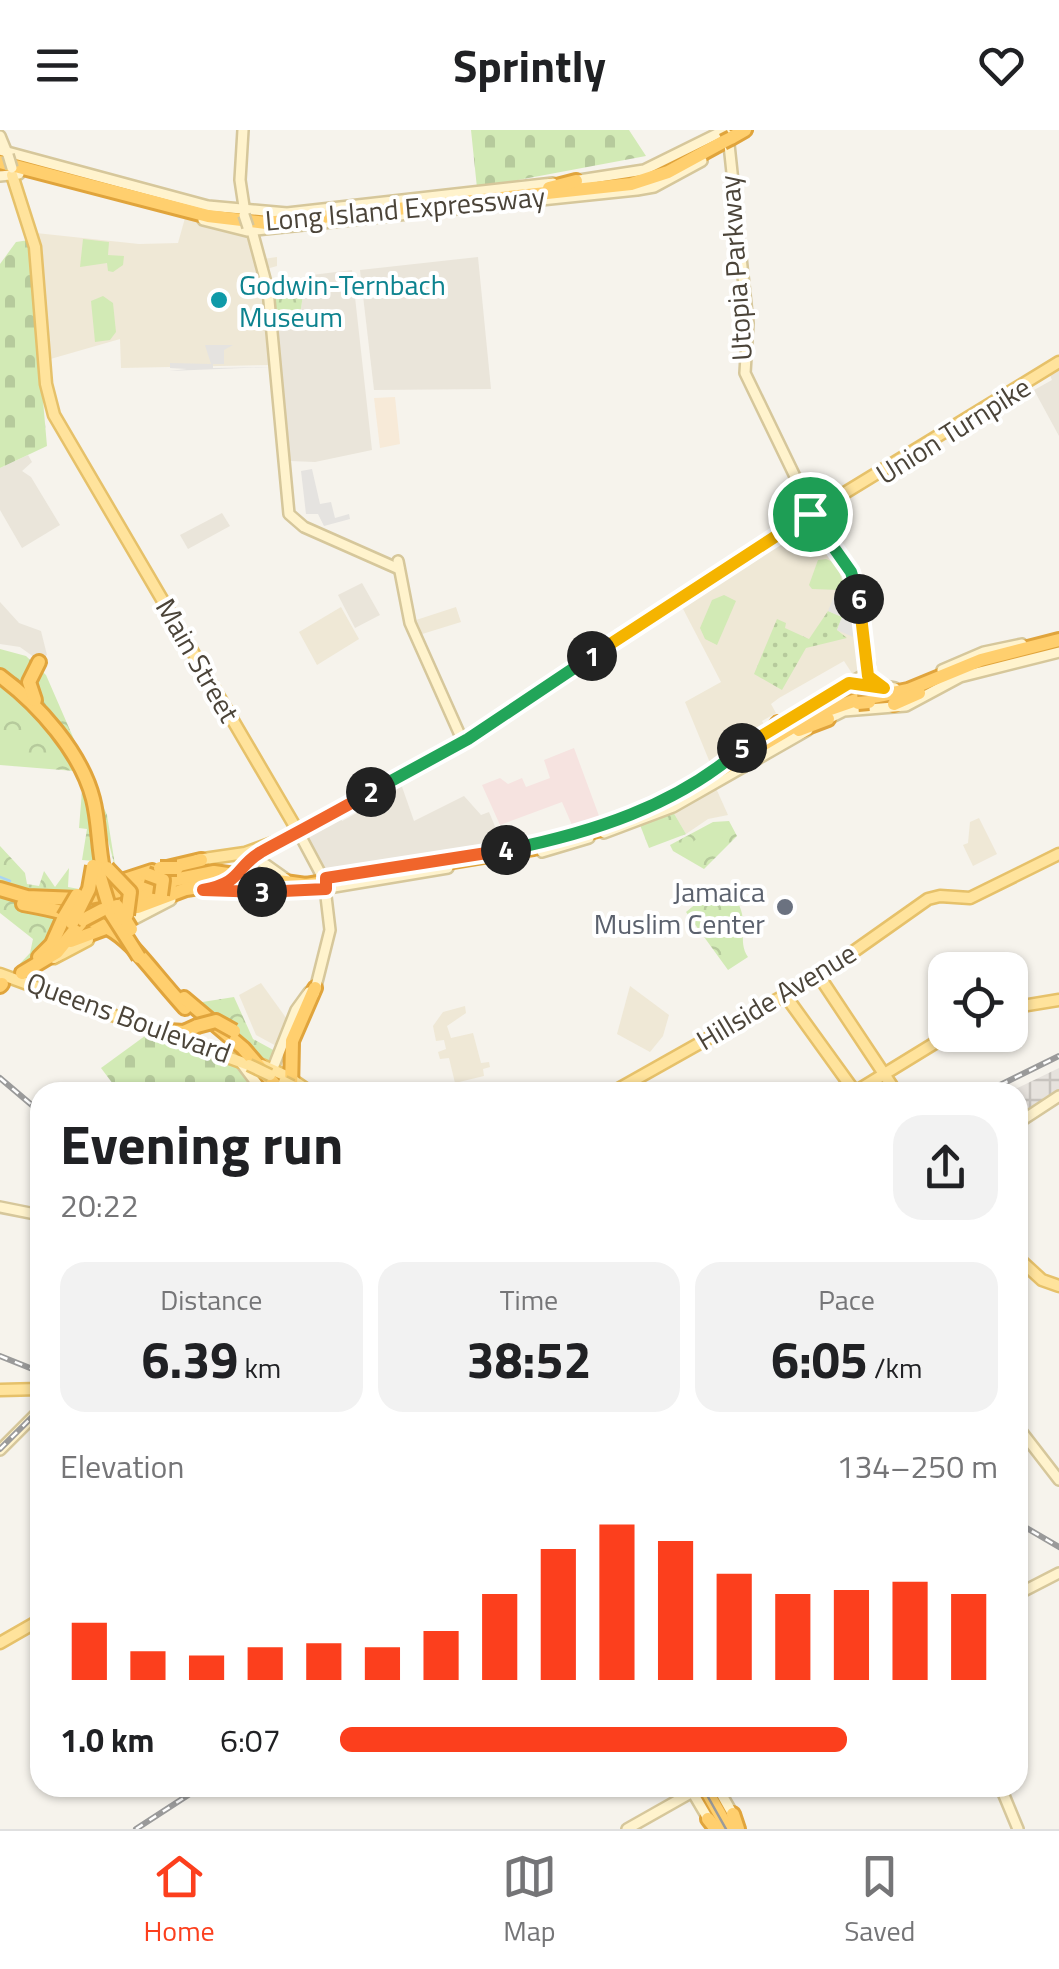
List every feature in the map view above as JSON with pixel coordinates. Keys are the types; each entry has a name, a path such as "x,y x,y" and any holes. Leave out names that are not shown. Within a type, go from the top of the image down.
{"highway":[{"name":"Long Island Expressway","path":"5,161 221,215 266,219 642,182 734,135"},
{"path":"65,176 107,187"},
{"path":"532,194 576,181"},
{"path":"532,194 578,196"},
{"path":"399,200 434,205"},
{"path":"164,202 206,213"},
{"path":"380,218 434,205"},
{"path":"796,714 863,691 908,690 985,660 1059,639"},
{"path":"126,874 255,862 311,884 558,842 667,802 803,721 863,691 911,694 985,660"},
{"path":"39,662 30,674 30,692 89,786 97,821 95,914 190,1009 276,1080"},
{"path":"894,704 952,675"},
{"path":"0,678 38,710 72,756"},
{"path":"0,678 36,713 82,780 98,867 95,914"},
{"path":"203,890 272,885 306,888 525,852 598,833 672,804 783,729 826,712 863,691"},
{"path":"748,757 783,729 828,719"},
{"path":"82,780 91,844 111,913 139,956 190,1009 276,1080"},
{"path":"12,979 77,937 95,914 201,859"},
{"path":"255,862 272,885"},
{"path":"95,914 255,862"},
{"path":"57,951 95,914 131,893 98,867"},
{"path":"374,876 443,869"},
{"path":"12,979 51,945 153,871"},
{"path":"153,871 163,878 167,894"},
{"path":"95,914 183,871"},
{"path":"37,900 90,898 183,871"},
{"path":"37,900 95,914 149,904 189,888 229,883"},
{"path":"0,894 80,905 107,919 137,944 190,1009"},
{"path":"0,894 111,926 137,948 190,1009"},
{"path":"37,900 95,914 167,894"},
{"path":"149,904 167,894"},
{"path":"276,1080 314,988"},
{"path":"168,1031 184,1032 216,1021 234,1031 276,1080"},
{"path":"701,1797 718,1827"},
{"path":"733,1814 740,1829"}],"main road":[{"path":"243,130 240,180 266,291 290,516 348,549 399,570 412,627 464,742"},
{"path":"5,161 248,223 380,218 654,187 683,175 734,135"},
{"path":"5,161 27,174 65,176 248,223 287,213 644,170 734,135"},
{"name":"Utopia Parkway","path":"734,135 745,322 739,342 746,386 813,516 850,576 863,691"},
{"name":"Utopia Parkway","path":"734,135 748,323 746,378 813,516"},
{"name":"Main Street","path":"0,137 31,233 47,406 322,881 330,930 314,988 296,1010 276,1080"},
{"name":"Union Turnpike","path":"229,883 298,834 464,742 813,516 1059,364"},
{"path":"167,894 443,869 551,850 673,807 844,711 863,691 906,685 988,651 1059,639"},
{"path":"12,979 85,941 95,914 126,874 159,864 228,856 255,862 290,881 322,881 505,851 604,825 690,786 849,683 906,706 960,678 1059,652"},
{"name":"Hillside Avenue","path":"631,1082 819,976 941,897 970,898 1059,855"},
{"name":"Hillside Avenue","path":"941,897 972,900 1059,855"},
{"path":"1032,871 1042,862"},
{"path":"95,914 229,883"},
{"path":"95,914 167,894 229,883"},
{"path":"57,951 85,941"},
{"path":"819,976 889,1082"},
{"name":"Queens Boulevard","path":"12,979 168,1031 276,1080"},
{"name":"Queens Boulevard","path":"12,979 219,1052"},
{"path":"785,995 848,1082"},
{"path":"1028,1003 1059,999"},
{"path":"869,1082 928,1046"},
{"path":"1028,1116 1059,1096"},
{"path":"0,1207 30,1213"},
{"path":"1028,1269 1059,1288"},
{"path":"0,1390 30,1388"},
{"path":"0,1450 30,1420"},
{"path":"1028,1440 1059,1480"},
{"path":"1028,1589 1059,1573"},
{"path":"0,1641 30,1624"},
{"path":"627,1829 683,1797"},
{"path":"723,1797 733,1814"},
{"path":"1005,1797 1018,1829"}],"shaded area":[{"path":"185,218 248,235 256,260 277,257 277,266 259,271 272,365 121,368 120,339 47,360 36,233 139,244 178,243"},
{"path":"478,257 491,389 374,390 360,270"},
{"path":"352,270 372,450 315,462 290,461 274,319 300,315 303,295 314,293 312,275"},
{"path":"205,345 233,345 224,350 224,364 213,364 213,368 272,367 169,371 187,369 170,368 170,363 211,364"},
{"path":"1059,367 1059,436 1034,390 1052,380 1049,373"},
{"path":"395,397 400,444 380,448 374,398"},
{"path":"28,455 32,462 22,471 31,477 60,525 22,548 0,510 0,468"},
{"path":"312,469 320,504 331,502 335,518 349,514 350,519 324,526 318,514 306,514 301,471"},
{"path":"222,513 230,526 188,549 180,535"},
{"path":"811,522 848,578 865,669 855,678 844,661 779,698 771,704 776,713 762,721 766,728 713,770 685,702 721,682 681,605"},
{"path":"362,583 380,615 355,628 338,595"},
{"path":"851,592 857,625 853,637 837,630 842,617 828,611 834,596"},
{"path":"0,602 19,623 41,631 47,655 38,660 20,647 0,644"},
{"path":"341,607 359,639 317,665 299,632"},
{"path":"456,607 461,622 419,635 413,621"},
{"path":"574,748 602,824 575,832 562,802 500,825 482,785 500,778 508,784 522,778 526,787 550,778 544,760"},
{"path":"400,781 414,821 464,796 481,815 489,812 504,848 331,875 324,871 303,835 339,815 342,821 366,808 363,802"},
{"path":"715,786 728,815 708,819 686,834 672,810"},
{"path":"979,818 997,854 973,866 963,845 968,843 970,822"},
{"path":"261,983 289,1022 280,1048 256,1035 239,995"},
{"path":"630,986 669,1015 663,1036 650,1052 617,1034"},
{"path":"465,1006 466,1013 447,1026 451,1038 473,1033 481,1063 489,1062 490,1067 483,1069 484,1076 455,1082 449,1058 440,1059 438,1052 446,1049 444,1040 436,1041 433,1026 443,1012"},
{"path":"1059,1068 1059,1092 1028,1112 1028,1083"}],"green space":[{"path":"471,130 629,130 646,156 518,180 517,185 477,188"},
{"path":"83,239 109,242 108,255 124,256 123,265 113,272 108,271 107,263 80,267"},
{"path":"29,240 47,446 0,468 0,264 16,242"},
{"path":"292,278 294,296 303,295 300,315 274,318 270,280"},
{"path":"103,296 113,303 116,332 110,340 95,342 91,301"},
{"path":"818,560 836,563 843,583 839,590 812,589 809,585"},
{"path":"724,595 736,601 717,645 705,639 700,628 712,600"},
{"path":"828,611 842,617 837,630 847,638 806,648 782,690 754,674 777,619 786,623 785,628 809,639"},
{"path":"0,649 26,656 46,675 107,815 116,871 108,840 106,862 82,860 87,829 79,828 82,791 74,771 0,765"},
{"path":"672,810 686,834 649,848 640,825"},
{"path":"729,821 737,836 704,869 673,851 670,845 713,822"},
{"path":"715,823 722,828 723,837 701,860 691,861 685,851 680,853"},
{"path":"0,846 25,873 27,884 39,886 44,871 55,887 69,868 68,887 79,889 92,882 93,897 105,921 12,972 30,953 33,939 0,913"},
{"path":"709,893 726,906 738,903 743,918 743,945 748,957 728,970 686,912"},
{"path":"234,997 253,1039 277,1052 271,1066 237,1031 196,1003"},
{"path":"149,1033 239,1065 252,1082 112,1082 101,1068"}],"waterway":[{"path":"0,877 10,881"}],"tram line":[{"path":"708,1797 726,1829"}],"railway":[{"path":"1006,1082 1059,1056"},
{"path":"0,1078 30,1104"},
{"path":"0,1356 30,1368"},
{"path":"0,1449 30,1419"},
{"path":"1028,1529 1059,1547"},
{"path":"136,1829 185,1797"}],"place":[{"name":"Godwin-Ternbach Museum","path":"219,300"},
{"name":"Jamaica Muslim Center","path":"785,907"}],"route":[{"path":"813,513 853,576 865,634 868,676 884,688 849,683 766,730 719,768 672,796 574,835 505,851 447,856 324,878 326,889 322,890 203,890 230,883 260,853 298,836 468,739 810,514 813,513"}]}
